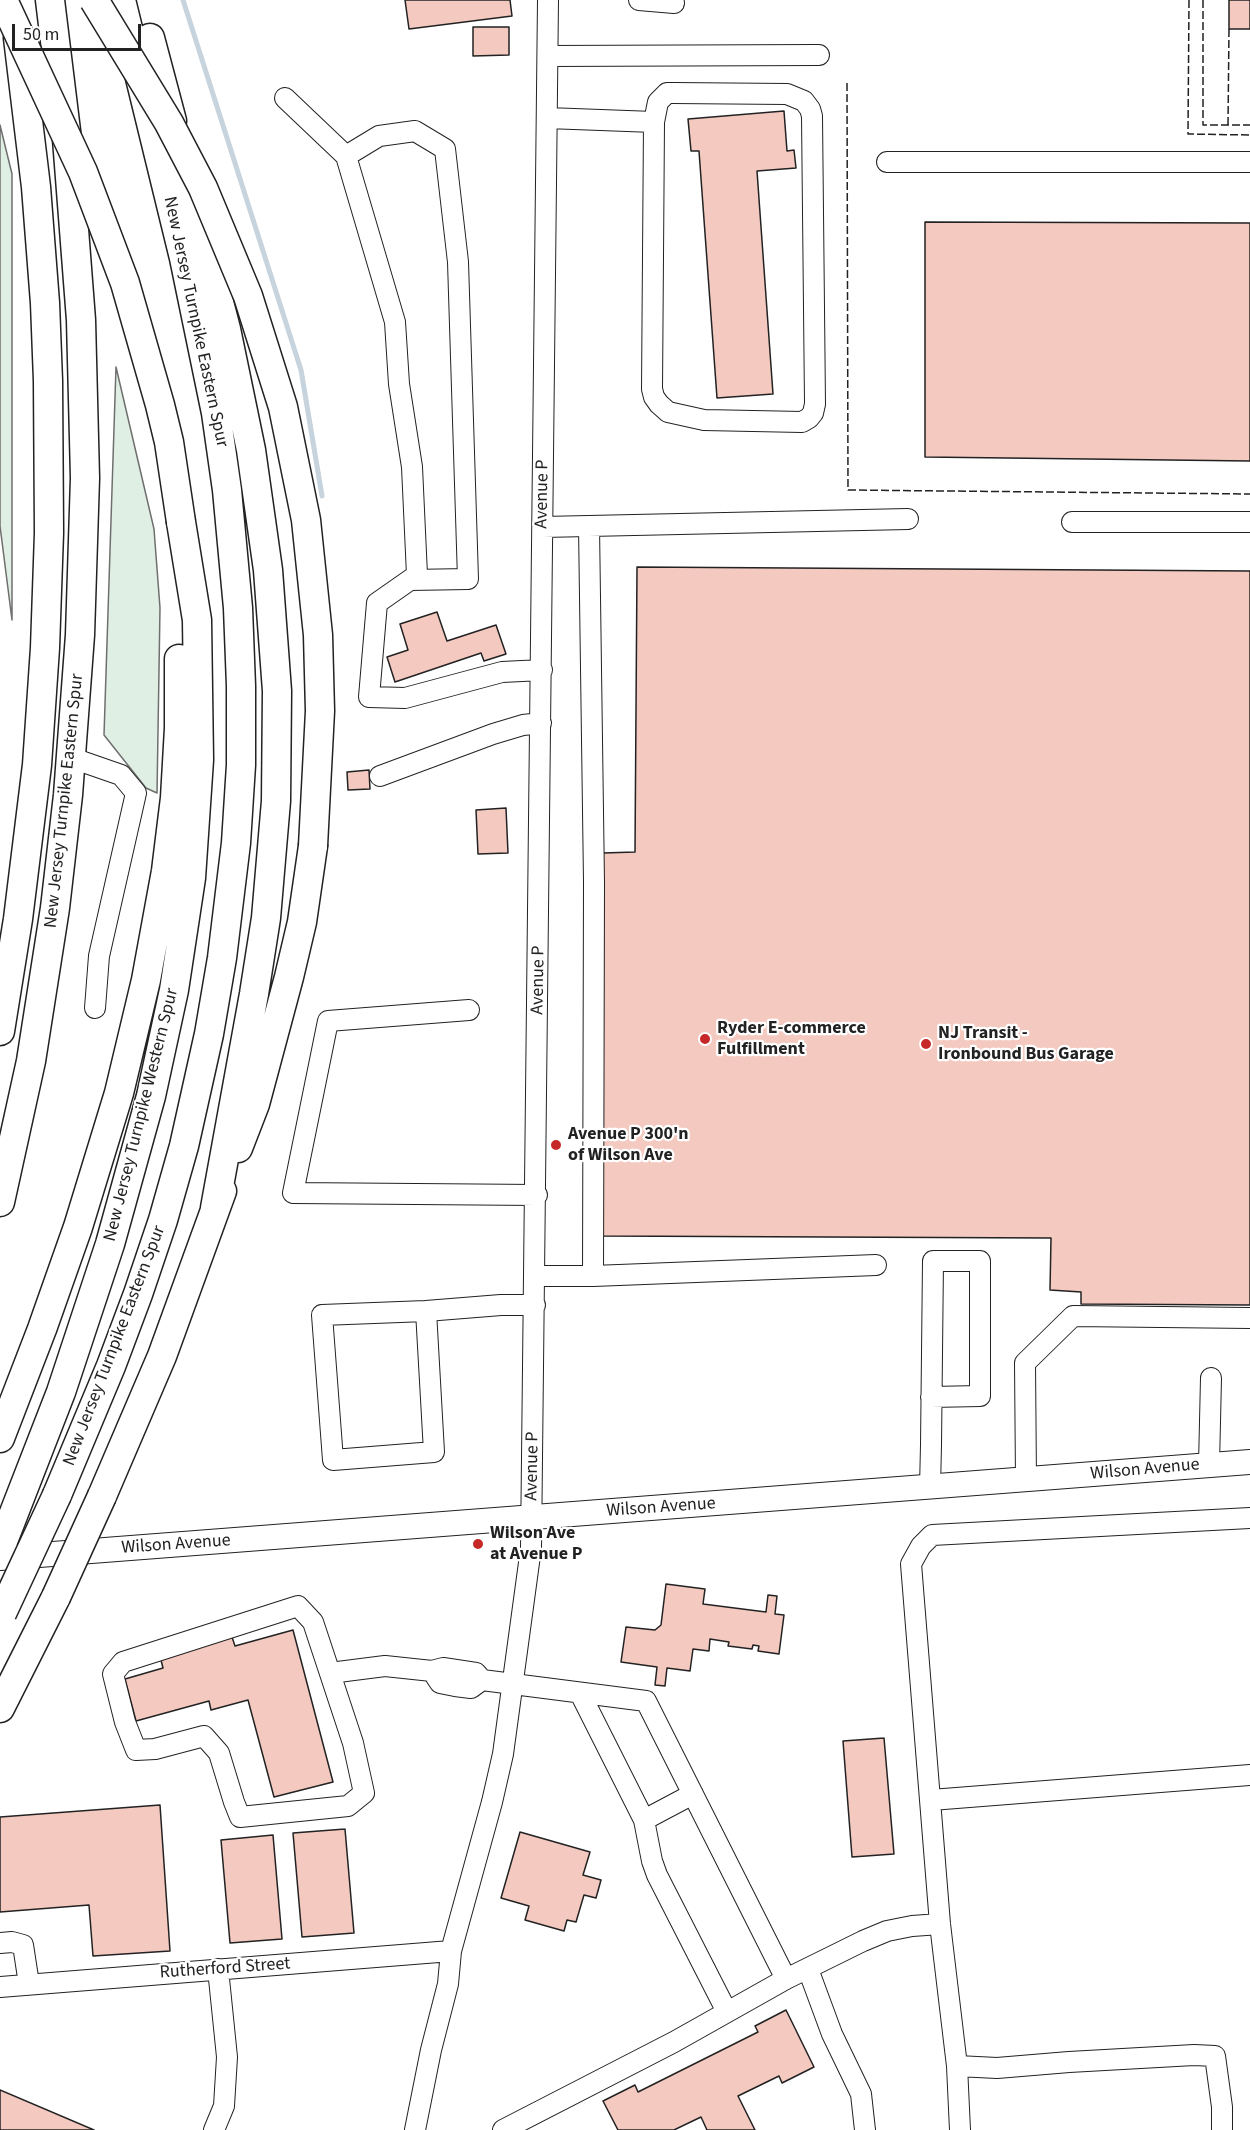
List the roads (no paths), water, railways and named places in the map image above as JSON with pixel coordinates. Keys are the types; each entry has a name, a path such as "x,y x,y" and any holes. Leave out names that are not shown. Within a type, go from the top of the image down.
{"highway":[{"name":"New Jersey Turnpike Western Spur","path":"0,1549 74,1354 118,1218 160,1058 181,950 195,839 200,686 197,620 169,442 125,283 82,172 3,0"},
{"name":"New Jersey Turnpike Eastern Spur","path":"0,1031 18,919 37,765 49,524 48,381 42,265 32,147 14,0"},
{"name":"New Jersey Turnpike Eastern Spur","path":"0,1202 39,1015 62,851 72,759 84,556 84,396 79,280 68,139 50,0"},
{"path":"0,1708 56,1597 162,1356 255,1104 302,922 313,846 320,711 317,625 306,520 283,407 249,296 203,188 169,123 94,0"},
{"name":"New Jersey Turnpike Eastern Spur","path":"1,1615 57,1494 111,1366 163,1220 209,1034 222,958 235,852 241,765 238,608 218,422 191,286 120,0"},
{"path":"140,0 204,242 240,390 264,530 273,612 278,732 276,801 270,877 257,976 215,1208"},
{"name":"New Jersey Turnpike Western Spur","path":"0,1438 78,1227 121,1083 153,948 168,860 178,761 181,522"}],"main road":[{"name":"Wilson Avenue","path":"0,1558 1250,1462"}],"street":[{"name":"Avenue P","path":"415,2130 431,2050 448,1984 451,1951 492,1803 503,1754 514,1685 533,1518 548,0"},
{"path":"639,0 674,3"},
{"path":"548,56 819,55"},
{"path":"667,93 787,94 804,101 810,109 812,116 815,404 813,413 802,422 705,420 668,412 654,397 652,389 654,122 658,102 667,93"},
{"path":"285,98 346,156 395,322 399,384 412,467 417,575 377,603 369,697 405,698 502,672 542,670"},
{"path":"547,118 654,122"},
{"path":"346,156 379,136 415,131 445,149 458,262 468,579 410,580"},
{"path":"887,162 1250,162"},
{"path":"543,527 908,519"},
{"path":"1072,522 1250,522"},
{"path":"589,526 594,882 593,1276"},
{"path":"380,776 493,734 523,725 541,723"},
{"path":"72,759 121,775 135,793 99,956 95,1008"},
{"path":"469,1010 328,1022 293,1193 537,1195"},
{"path":"930,1488 931,1397 933,1261 980,1261 980,1396 931,1397"},
{"path":"536,1276 593,1276 876,1265"},
{"path":"426,1311 434,1452 333,1460 322,1316 535,1305"},
{"path":"1026,1480 1025,1363 1073,1316 1250,1318"},
{"path":"1209,1465 1211,1378"},
{"path":"960,2130 957,2066 940,1924 911,1564 921,1546 932,1535 1250,1518"},
{"path":"298,1606 313,1622 330,1673 353,1743 364,1793 348,1806 240,1817 219,1753 204,1736 155,1749 136,1750 125,1722 113,1674 123,1662 298,1606"},
{"path":"330,1673 385,1665 432,1671 440,1683 455,1686 471,1688 482,1680 646,1701 786,1979"},
{"path":"580,1693 644,1820 657,1875 727,2012"},
{"path":"931,1800 1250,1775"},
{"path":"644,1820 693,1794"},
{"path":"503,2130 786,1979 863,1941 887,1931 940,1924"},
{"path":"0,1942 23,1945 29,1984"},
{"name":"Rutherford Street","path":"0,1987 451,1951"},
{"path":"214,2130 224,2106 227,2057 218,1969"},
{"path":"808,1969 832,2034 861,2094 865,2130"},
{"path":"957,2066 996,2068 1194,2055 1215,2056 1222,2107 1222,2130"}],"waterway":[{"path":"183,0 301,370 322,496"}],"place":[{"name":"Ryder E-commerce Fulfillment","path":"705,1039"},
{"name":"NJ Transit - Ironbound Bus Garage","path":"926,1044"},
{"name":"Avenue P 300'n of Wilson Ave","path":"556,1145"},
{"name":"Wilson Ave at Avenue P","path":"478,1544"}]}
